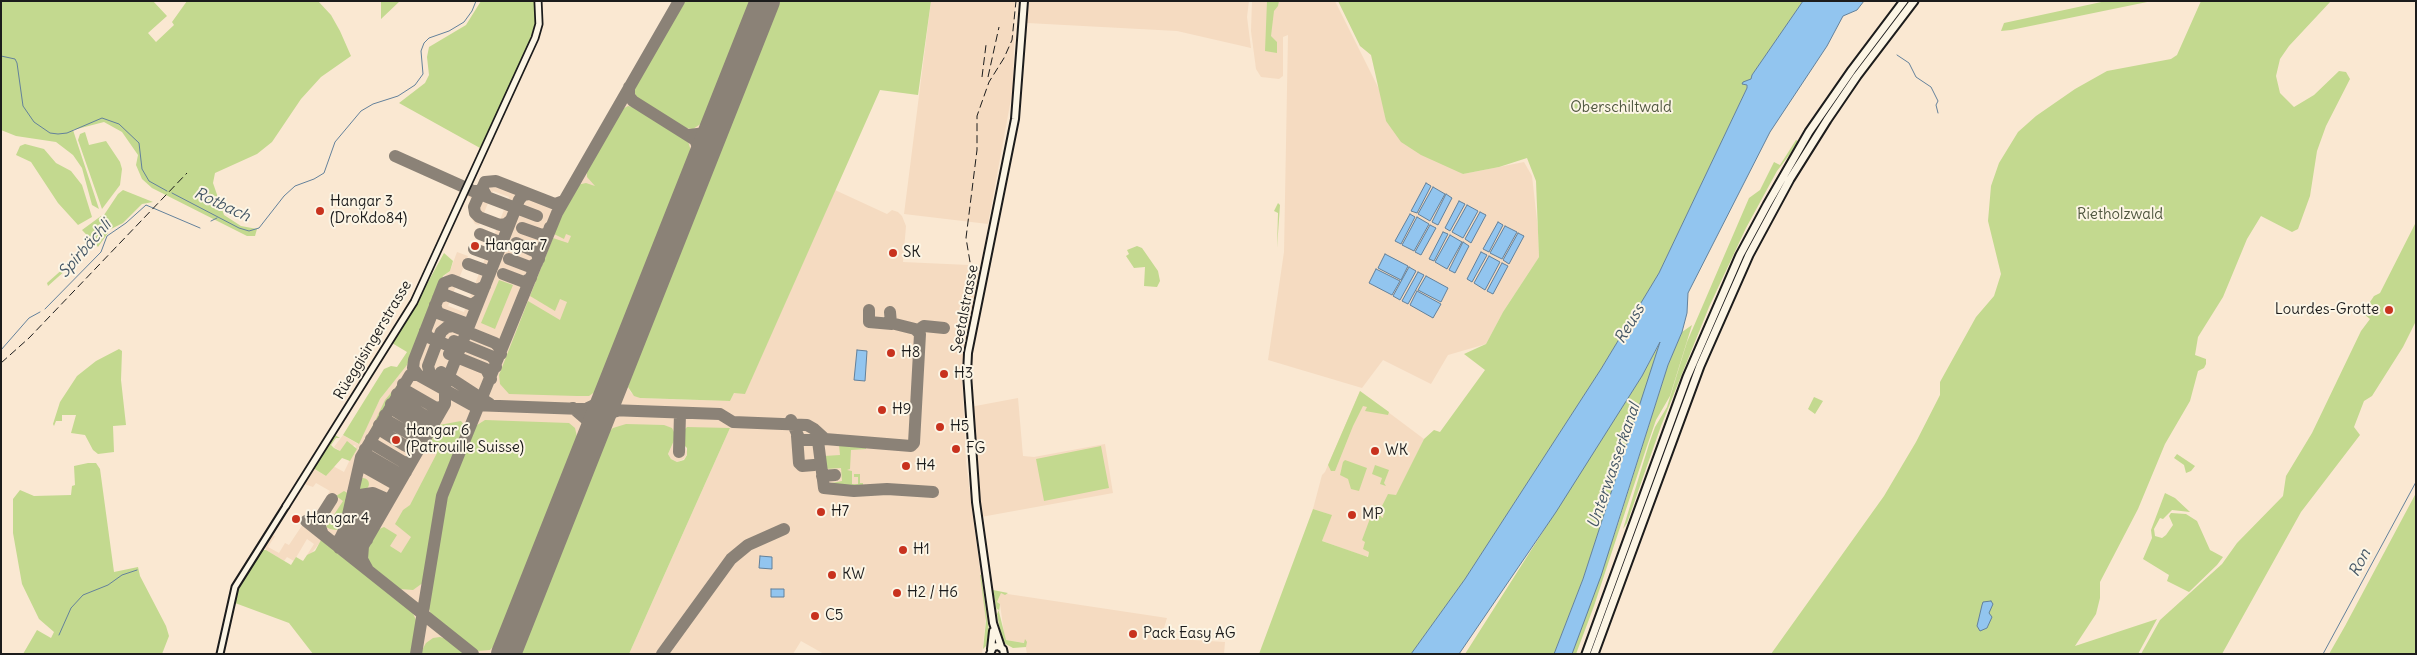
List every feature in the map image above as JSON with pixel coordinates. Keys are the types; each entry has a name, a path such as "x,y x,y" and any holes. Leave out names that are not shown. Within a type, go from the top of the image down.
{"highway":[{"path":"1586,654 1687,377 1737,262 1770,198 1809,132 1852,70 1904,1"},
{"path":"1594,654 1697,373 1749,255 1790,179 1826,120 1914,1"}],"main road":[{"name":"Rüeggisingerstrasse","path":"286,506 414,302 535,38 539,24 538,1"},
{"name":"Seetalstrasse","path":"1004,654 993,623 973,478 967,365 1015,119 1024,1"},
{"name":"Seetalstrasse","path":"991,651 993,623"},
{"path":"991,651 996,646 1001,647"}],"street":[{"name":"Rüeggisingerstrasse","path":"220,654 235,587 286,506"}],"shaded area":[{"path":"675,1 779,1 630,377 628,387 631,393 640,398 730,401 734,393 745,393 835,190 887,214 892,210 902,216 906,226 903,262 969,265 971,274 979,273 965,344 962,376 966,462 986,616 982,654 824,654 801,641 793,654 629,654 730,428 682,443 688,453 684,459 677,462 671,459 668,454 676,436 606,436 520,654 413,654 417,622 411,609 322,540 309,556 307,555 314,544 307,539 294,561 287,557 284,561 266,550 265,547 272,535 275,536 268,547 279,553 285,543 289,545 307,518 312,521 330,491 316,483 313,487 304,484 314,469 326,476 333,466 344,472 356,447 355,445 340,451 334,447 343,435 358,444 380,399 409,362 444,276 450,271 457,252 468,256 448,306 464,312 509,197 493,191 479,225 475,224 469,214 473,200 467,196 471,186 479,185 485,177 491,176 550,198 560,197"},
{"path":"931,1 1015,1 1013,88 988,224 904,214"},
{"path":"1029,1 1249,1 1247,17 1251,48 1177,31 1027,23"},
{"path":"1252,1 1335,1 1381,93 1386,121 1463,174 1524,162 1532,176 1539,257 1503,312 1486,344 1448,355 1431,384 1383,360 1362,388 1268,360 1284,252 1288,35 1283,37 1283,76 1279,79 1261,77 1256,69 1251,31"},
{"path":"1360,391 1424,439 1367,557 1322,541 1331,515 1313,509 1322,475"},
{"path":"1018,398 1023,456 1034,457 1105,444 1113,493 981,517 970,407"},
{"path":"1001,593 1167,618 1161,638 1225,642 1224,654 1027,654 1025,643 1005,640 1000,604 997,602"}],"green space":[{"path":"1,1 153,1 167,16 148,33 156,42 174,25 172,22 187,1 318,1 331,15 351,56 321,77 301,99 272,142 257,154 215,173 213,183 224,215 241,226 257,229 255,236 247,236 152,188 142,179 136,165 138,155 122,132 104,122 73,130 99,209 92,205 82,168 73,155 56,142 16,136 1,130"},
{"path":"381,1 400,1 381,19"},
{"path":"481,1 534,1 536,21 528,45 480,148 399,103 425,83 429,75 427,57 429,47 466,25"},
{"path":"683,1 751,1 702,123 693,129 685,128 638,101 634,91 635,84"},
{"path":"779,1 931,1 918,95 880,90 745,394 734,393 730,401 640,398 634,396 628,387 630,377"},
{"path":"1267,1 1279,1 1274,11 1271,36 1277,42 1277,53 1265,51"},
{"name":"Oberschiltwald","path":"1338,1 1803,1 1751,79 1746,82 1747,88 1659,273 1601,369 1465,579 1411,654 1259,654 1313,509 1332,515 1322,541 1368,557 1369,552 1363,549 1365,542 1362,540 1375,505 1380,506 1382,511 1381,517 1383,518 1384,511 1382,506 1388,494 1396,495 1424,439 1434,430 1440,432 1485,370 1464,354 1486,344 1503,312 1539,257 1536,181 1527,158 1499,167 1463,174 1421,155 1401,142 1386,121 1371,55 1360,46"},
{"path":"2106,1 2152,1 2001,31 2004,23"},
{"name":"Rietholzwald","path":"2201,1 2331,1 2289,46 2280,59 2276,76 2280,93 2294,107 2314,95 2339,71 2346,72 2350,79 2326,126 2317,151 2310,196 2298,229 2292,232 2261,216 2247,239 2223,297 2198,337 2195,355 2206,359 2206,364 2204,368 2198,371 2190,401 2165,444 2138,509 2100,582 2100,598 2096,614 2075,646 2157,619 2138,654 1771,654 1884,496 1916,442 1940,395 1940,382 1976,317 1994,296 2001,274 1988,221 1991,186 1999,163 2018,132 2036,116 2075,89 2107,71 2171,59 2177,55"},
{"path":"628,106 637,108 687,138 691,151 596,391 589,396 509,394 500,384 499,375 528,301 560,320 567,302 560,299 555,311 530,296 553,238 568,243 571,236 566,234 564,239 554,234 564,209 577,185 586,183 595,186 587,177 587,168 619,111"},
{"path":"85,132 89,145 106,141 120,162 122,169 120,185 102,209 78,140 80,134"},
{"path":"1796,140 1798,141 1777,171 1746,228 1709,307 1661,426 1627,523 1623,529 1649,444 1655,427 1667,407 1687,342 1749,198 1760,190 1774,162 1780,165"},
{"path":"25,144 44,149 56,163 71,171 82,185 92,217 78,225 58,203 31,162 16,155 20,146"},
{"path":"123,190 153,202 142,204 123,223 109,230 104,215 118,194"},
{"path":"1278,203 1280,205 1277,248 1278,213 1274,211"},
{"path":"101,216 108,233 98,247 82,230"},
{"path":"2416,222 2416,321 2403,347 2372,396 2364,401 2354,427 2360,435 2301,512 2222,654 2141,654 2160,620 2222,564 2237,543 2283,496 2286,476 2312,433 2361,331 2370,319 2365,315 2368,305 2374,296 2380,293"},
{"path":"1137,246 1142,248 1158,271 1160,281 1157,287 1144,286 1145,267 1134,268 1126,256 1129,254 1127,250"},
{"path":"444,253 453,261 450,271 443,276 407,365 380,399 359,444 343,435 384,369 391,366 397,367 407,352 392,343"},
{"path":"65,267 67,269 48,286 47,283"},
{"path":"499,280 513,285 495,329 481,323"},
{"path":"1692,325 1670,396 1656,420 1594,606 1576,654 1572,654 1618,524 1668,365 1682,332"},
{"path":"1661,341 1583,579 1554,654 1465,654 1642,376"},
{"path":"119,349 122,351 121,380 126,425 113,426 114,452 98,454 93,450 85,435 71,433 76,415 62,415 62,421 56,421 54,426 53,424 60,402 77,376 96,361"},
{"path":"400,382 364,444 385,400"},
{"path":"1360,391 1389,412 1388,415 1365,411 1367,407 1363,406 1335,471 1331,471 1328,465"},
{"path":"1814,397 1823,401 1815,414 1808,409"},
{"path":"485,420 569,423 575,428 577,437 494,646 490,650 477,651 432,617 428,606 447,495 474,427"},
{"path":"461,421 464,425 464,431 439,497 424,582 413,590 400,589 371,566 367,557 368,546 377,530 384,527 397,535 390,546 401,553 411,537 395,524 403,510 410,505 437,453 438,447 428,442 439,425"},
{"path":"626,424 664,425 672,428 676,436 668,454 671,459 677,462 684,460 687,455 687,448 682,443 684,430 687,427 730,428 629,654 520,654 606,435 613,428"},
{"path":"335,435 340,438 336,438 331,445 334,448 340,451 347,441 357,449 350,461 342,458 326,476 313,468"},
{"path":"839,445 866,446 866,449 851,450 850,469 847,470 852,471 852,484 858,484 858,477 854,477 854,474 860,474 860,483 863,483 863,486 826,484 842,481 841,468 825,469 824,456 840,455"},
{"path":"1101,446 1109,488 1044,501 1036,459"},
{"path":"2177,454 2195,466 2191,471 2186,473 2184,465 2174,458"},
{"path":"1345,460 1367,468 1359,491 1351,489 1348,479 1340,475"},
{"path":"96,463 100,469 114,572 138,567 140,576 166,626 169,636 162,654 23,654 37,630 51,638 54,632 39,619 22,584 13,533 13,499 20,490 34,496 71,495 72,486 75,485 74,466"},
{"path":"1375,465 1389,470 1384,483 1386,486 1380,484 1382,478 1372,474"},
{"path":"361,478 365,478 369,484 365,490 361,490 357,486 357,482"},
{"path":"344,491 349,494 342,527 336,530 330,529 326,527 343,501 336,496"},
{"path":"2165,493 2175,498 2190,512 2172,510 2163,519 2160,518 2154,529 2155,536 2162,538 2173,525 2169,516 2171,513 2186,514 2197,521 2210,550 2223,557 2189,592 2167,581 2169,575 2143,559 2152,538 2151,530"},
{"path":"2416,493 2416,654 2329,654 2345,626"},
{"path":"321,540 411,609 417,622 413,654 313,654 289,623 235,603 234,598 261,550 266,550 291,565 296,557 303,561 307,555 315,551"},
{"path":"980,575 989,631 986,646 983,649 986,621"},
{"path":"993,590 1008,593 1005,595 1001,593 997,602 1000,604 999,612 1006,640 1024,643 1025,639 1027,642 1026,647 1013,648 1002,642 997,614 999,610 997,609 997,612"},
{"path":"440,637 450,640 467,654 420,654 426,643 433,638"}],"water":[{"name":"Reuss","path":"1803,1 1864,1 1857,10 1843,16 1827,46 1770,132 1688,293 1687,313 1682,332 1668,365 1601,576 1572,654 1554,654 1583,579 1660,342 1642,376 1556,512 1459,654 1411,654 1465,579 1601,369 1659,273 1747,88 1747,85 1742,84 1743,82 1751,79"},
{"path":"1426,183 1431,186 1417,213 1411,211"},
{"path":"1433,187 1445,194 1430,221 1418,214"},
{"path":"1446,194 1452,198 1438,225 1432,222"},
{"path":"1459,201 1465,204 1450,231 1445,228"},
{"path":"1467,205 1478,211 1463,238 1452,232"},
{"path":"1480,212 1486,215 1471,243 1465,239"},
{"path":"1410,214 1415,217 1401,244 1395,241"},
{"path":"1417,217 1429,224 1414,251 1402,245"},
{"path":"1498,222 1503,225 1489,252 1483,249"},
{"path":"1430,225 1436,228 1421,255 1415,252"},
{"path":"1505,226 1517,232 1502,259 1490,253"},
{"path":"1443,232 1448,234 1434,261 1429,259"},
{"path":"1518,233 1524,236 1509,264 1503,260"},
{"path":"1450,235 1462,242 1447,269 1435,262"},
{"path":"1463,242 1469,246 1455,273 1449,270"},
{"path":"1481,252 1487,255 1472,282 1467,279"},
{"path":"1385,254 1408,266 1401,280 1378,268"},
{"path":"1489,256 1500,262 1485,290 1474,283"},
{"path":"1502,263 1508,266 1493,294 1487,291"},
{"path":"1409,267 1416,271 1400,300 1393,296"},
{"path":"1376,269 1400,281 1392,295 1369,283"},
{"path":"1418,272 1424,275 1408,304 1402,301"},
{"path":"1426,276 1448,288 1441,302 1418,290"},
{"path":"1417,291 1441,304 1433,318 1410,305"},
{"path":"857,350 867,351 865,381 854,380"},
{"path":"760,556 772,557 772,569 759,568"},
{"path":"771,589 784,589 784,597 771,597"},
{"path":"1991,601 1993,604 1989,613 1992,617 1987,628 1980,631 1977,626 1983,602"}],"waterway":[{"name":"Rotbach","path":"172,193 239,228 249,231 259,228 284,196 295,186 324,173 335,142 361,111 373,104 398,96 415,85 423,74 421,51 424,43 429,38 449,31 464,22 476,1"},
{"path":"1897,55 1909,63 1916,77 1931,87 1938,101 1936,105 1938,113"},
{"name":"Rotbach","path":"1,56 15,59 23,106 34,122 50,133 58,134 67,133 102,118 119,124 139,143 142,169 149,181 167,191"},
{"name":"Spirbächli","path":"45,309 101,252 107,236 126,223 146,205 200,228"},
{"path":"211,221 217,218"},
{"name":"Spirbächli","path":"1,350 29,318 40,312"},
{"name":"Ron","path":"2323,654 2416,482"},
{"path":"59,635 71,608 83,595 108,585 122,575 137,570"}],"taxiway":[{"path":"416,654 442,496 557,213 679,1"},
{"path":"629,87 629,96 633,101 695,140 701,153 698,169"},
{"path":"689,135 706,133 716,125"},
{"path":"395,156 473,191 481,191"},
{"path":"511,220 506,224 500,225 479,217 475,213 474,207 485,182 496,181 555,204 563,201"},
{"path":"482,188 487,197 537,216"},
{"path":"368,570 362,559 363,546 445,404 445,386 519,200 523,195 529,194"},
{"path":"522,228 542,235 548,233 550,227"},
{"path":"480,234 502,243"},
{"path":"516,243 536,252 539,259"},
{"path":"474,249 496,257"},
{"path":"509,259 530,267 537,263"},
{"path":"468,264 490,272"},
{"path":"503,274 524,282 531,278"},
{"path":"418,375 413,368 414,360 444,283 452,280 477,290 485,286"},
{"path":"438,298 446,295 472,305 479,300"},
{"path":"435,305 438,313 465,323"},
{"path":"869,310 869,322 892,324"},
{"path":"339,548 338,543 345,528 361,457 410,375 418,375 472,405 720,414 733,422 807,425 825,439 911,446 914,443 920,334 915,329 891,323 890,312"},
{"path":"440,380 430,374 428,366 441,332 447,327 453,326 495,343 499,347 501,354"},
{"path":"921,328 924,326 944,328"},
{"path":"425,331 428,337 454,348 460,346 463,342"},
{"path":"454,341 491,356 495,360 496,367"},
{"path":"449,354 486,369 491,379"},
{"path":"441,372 490,404"},
{"path":"403,384 403,389 436,408 444,406"},
{"path":"588,408 603,401 610,391"},
{"path":"397,394 398,399 422,414 430,418 437,417"},
{"path":"391,404 392,409 416,424 426,429 431,428"},
{"path":"573,408 588,421 592,428 592,437"},
{"path":"596,426 606,414 617,411"},
{"path":"679,452 680,413"},
{"path":"385,415 386,420 420,440 425,438"},
{"path":"791,420 800,440 814,440"},
{"path":"379,425 380,430 404,445 413,449 420,448"},
{"path":"817,433 824,488 854,491 887,489 933,492"},
{"path":"797,436 799,463 802,466 814,465"},
{"path":"371,439 373,444 405,463 412,461"},
{"path":"365,449 367,455 398,473 406,472"},
{"path":"360,462 361,465 393,483 400,482"},
{"path":"822,476 835,475"},
{"path":"353,492 382,508 385,507"},
{"path":"360,495 373,493 389,500"},
{"path":"322,532 318,521 332,499"},
{"path":"351,501 377,516 381,515"},
{"path":"349,511 373,524 376,523"},
{"path":"347,520 368,533 371,532"},
{"path":"306,521 473,654"},
{"path":"662,654 731,559 748,545 784,529"},
{"path":"345,530 364,541 367,540"},
{"path":"340,538 359,549 363,546"},
{"path":"505,654 507,650"}],"runway":[{"path":"506,654 765,1"}],"railway":[{"path":"972,274 966,238 977,150 977,116 989,82 1004,58 1012,40 1016,1"},
{"path":"988,77 999,27"},
{"path":"982,77 986,45"},
{"path":"1,363 29,338 187,173"}],"place":[{"name":"Hangar 3 (DroKdo84)","path":"320,211"},
{"name":"Hangar 7","path":"475,246"},
{"name":"SK","path":"893,253"},
{"name":"Lourdes-Grotte","path":"2389,310"},
{"name":"H8","path":"891,353"},
{"name":"H3","path":"944,374"},
{"name":"H9","path":"882,410"},
{"name":"H5","path":"940,427"},
{"name":"Hangar 6 (Patrouille Suisse)","path":"396,440"},
{"name":"FG","path":"956,449"},
{"name":"WK","path":"1375,451"},
{"name":"H4","path":"906,466"},
{"name":"H7","path":"821,512"},
{"name":"MP","path":"1352,515"},
{"name":"Hangar 4","path":"296,519"},
{"name":"H1","path":"903,550"},
{"name":"KW","path":"832,575"},
{"name":"H2 / H6","path":"897,593"},
{"name":"C5","path":"815,616"},
{"name":"Pack Easy AG","path":"1133,634"}],"water label":[{"name":"Unterwasserkanal","path":"1614,466"}]}
